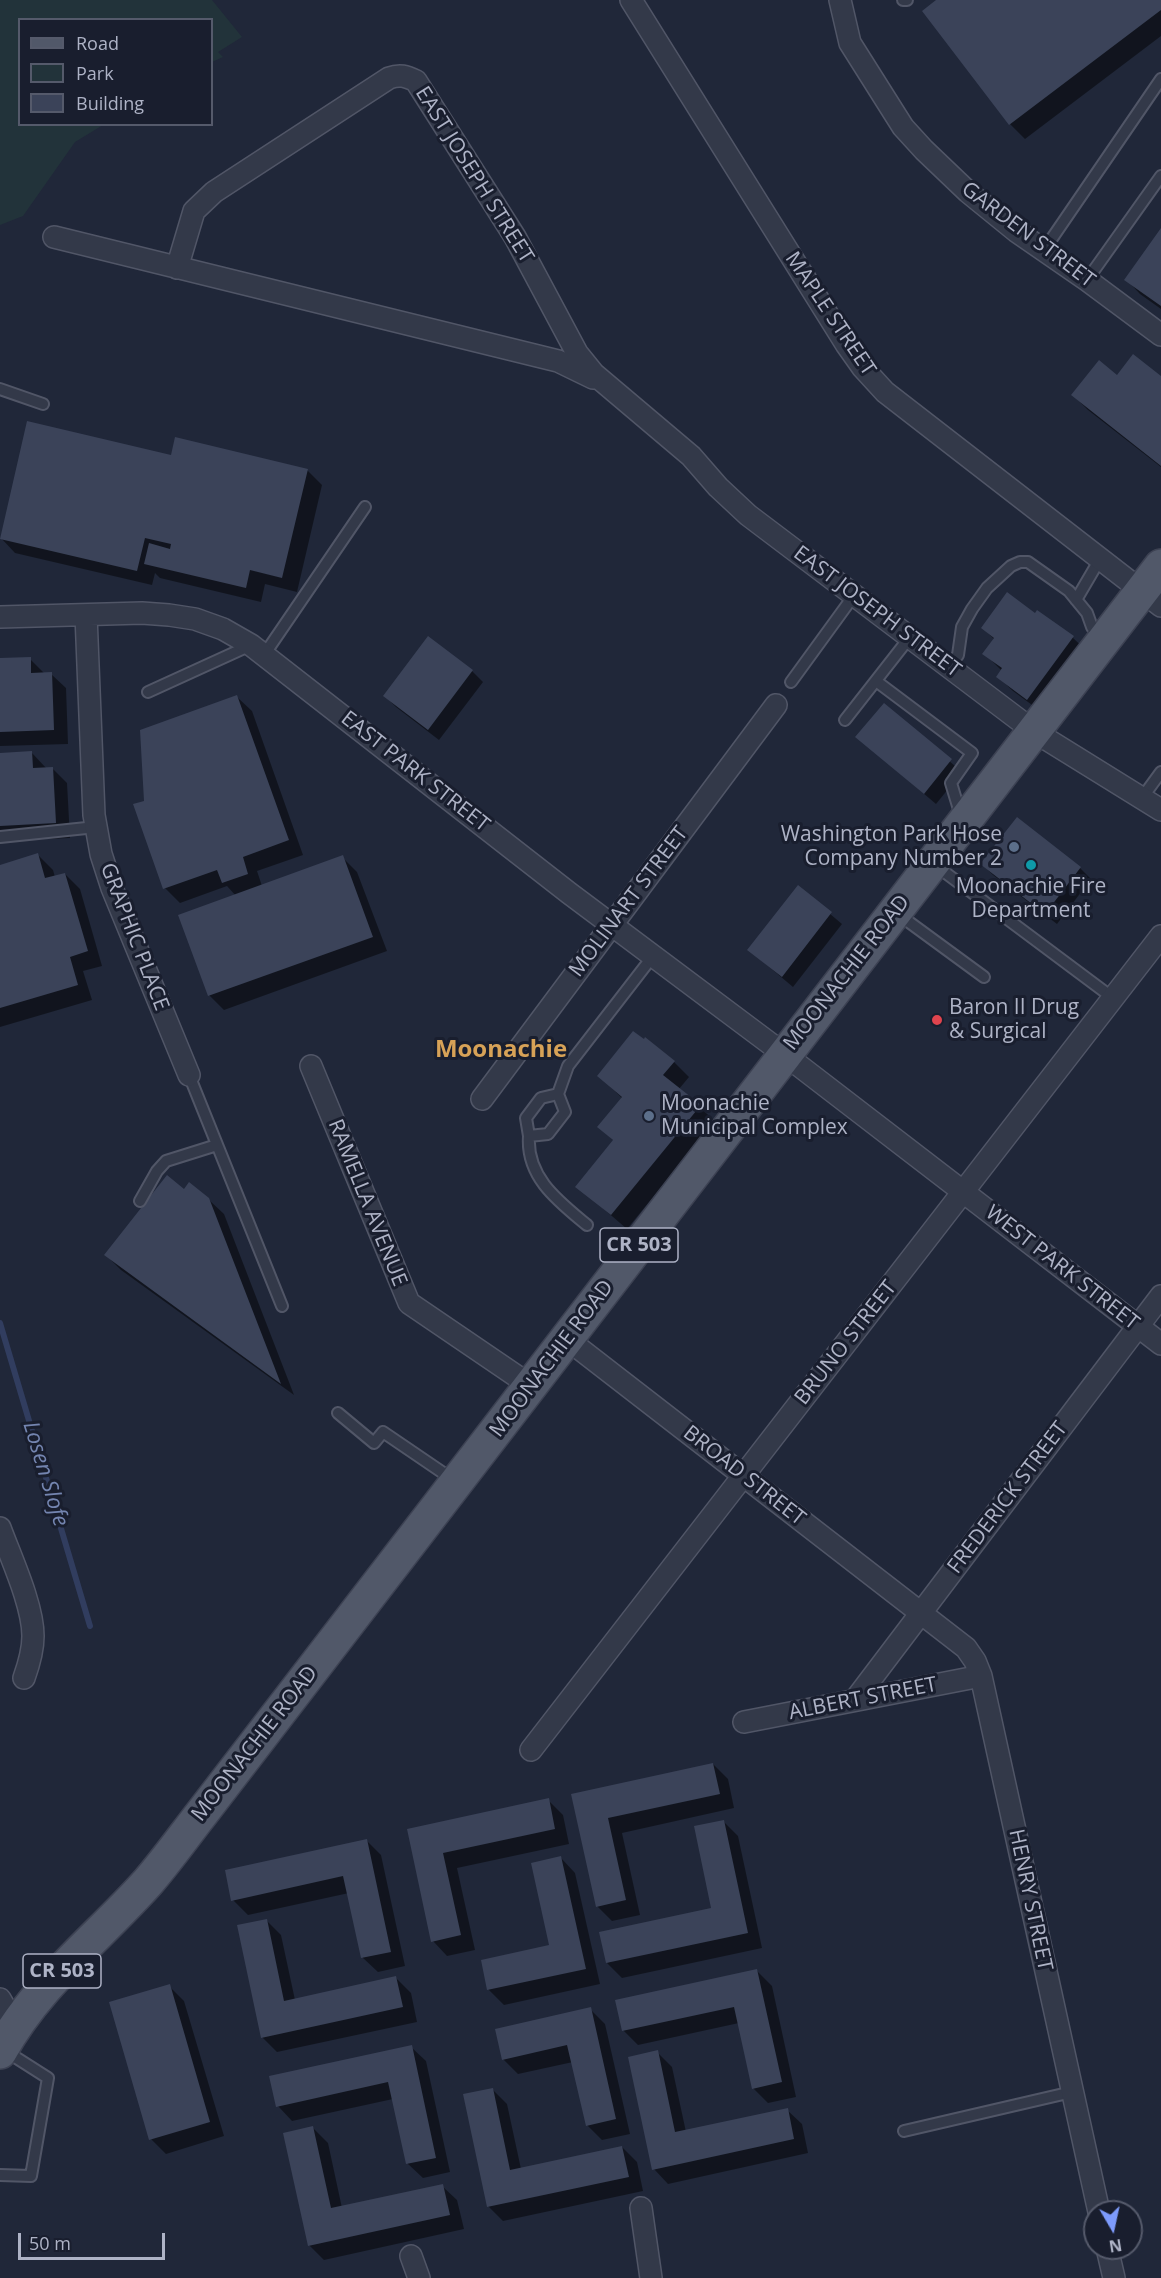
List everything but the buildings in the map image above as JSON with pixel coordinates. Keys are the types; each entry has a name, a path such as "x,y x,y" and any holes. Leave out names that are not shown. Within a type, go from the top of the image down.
{"main road":[{"name":"MOONACHIE ROAD","path":"4,2031 164,1862 1103,641 1155,587"}],"street":[{"name":"MAPLE STREET","path":"631,0 863,368 885,392 1101,559 1155,587"},
{"name":"GARDEN STREET","path":"840,0 850,43 903,127 968,192 1016,231 1161,335"},
{"name":"EAST JOSEPH STREET","path":"177,268 194,211 214,192 389,78 406,75 416,81 515,237 578,353 594,374 691,456 718,487 748,515 1035,732 1161,810"},
{"name":"EAST JOSEPH STREET","path":"54,237 558,361 586,373 611,390"},
{"name":"GRAPHIC PLACE","path":"86,615 96,827 101,854 112,888 189,1075"},
{"name":"EAST PARK STREET","path":"0,617 169,615 195,619 223,629 258,650 653,956 784,1054"},
{"name":"MOLINART STREET","path":"482,1099 776,705"},
{"name":"BRUNO STREET","path":"531,1749 1161,936"},
{"name":"WEST PARK STREET","path":"784,1054 1161,1344"},
{"name":"RAMELLA AVENUE","path":"311,1066 409,1303 531,1386"},
{"name":"FREDERICK STREET","path":"855,1700 1161,1296"},
{"name":"BROAD STREET","path":"567,1339 921,1613"},
{"path":"0,1528 30,1614 32,1647 24,1678"},
{"name":"HENRY STREET","path":"921,1613 966,1648 981,1676 1096,2200"},
{"name":"ALBERT STREET","path":"744,1722 981,1676"},
{"path":"640,2208 651,2278"},
{"path":"411,2256 418,2278"},
{"path":"1110,2260 1114,2278"}],"lane":[{"path":"1044,250 1161,79"},
{"path":"1087,280 1161,176"},
{"path":"0,389 43,404"},
{"path":"148,692 258,650 365,507"},
{"path":"1076,600 1101,559"},
{"path":"949,666 958,655 962,627 972,609 987,588 1011,566 1020,562 1028,562 1069,591 1087,613 1092,627 1103,641"},
{"path":"791,682 855,594"},
{"path":"846,720 910,637"},
{"path":"876,681 972,753 951,783 963,824"},
{"path":"1142,798 1161,772"},
{"path":"0,837 96,827"},
{"path":"933,863 1113,998"},
{"path":"895,912 984,976"},
{"path":"529,1136 548,1134 565,1112 558,1094 568,1066 653,956"},
{"path":"189,1075 282,1306"},
{"path":"558,1094 541,1098 526,1118 529,1136 528,1153 534,1169 557,1201 587,1225"},
{"path":"140,1202 157,1171 166,1161 217,1145"},
{"path":"338,1413 374,1443 383,1432 457,1483"},
{"path":"0,2175 32,2176 48,2079 4,2031"},
{"path":"904,2131 1072,2092"}],"green space":[{"path":"0,0 212,0 242,37 218,52 223,57 213,62 213,18 18,18 18,126 101,126 75,142 23,216 0,225"}],"waterway":[{"name":"Losen Slofe","path":"0,1323 90,1626"}],"place":[{"name":"Washington Park Hose Company Number 2","path":"1014,847"},
{"name":"Moonachie Fire Department","path":"1031,865"},
{"name":"Baron II Drug & Surgical","path":"937,1020"},
{"name":"Moonachie Municipal Complex","path":"649,1116"}],"district":[{"name":"Moonachie","path":"501,1050"}]}
